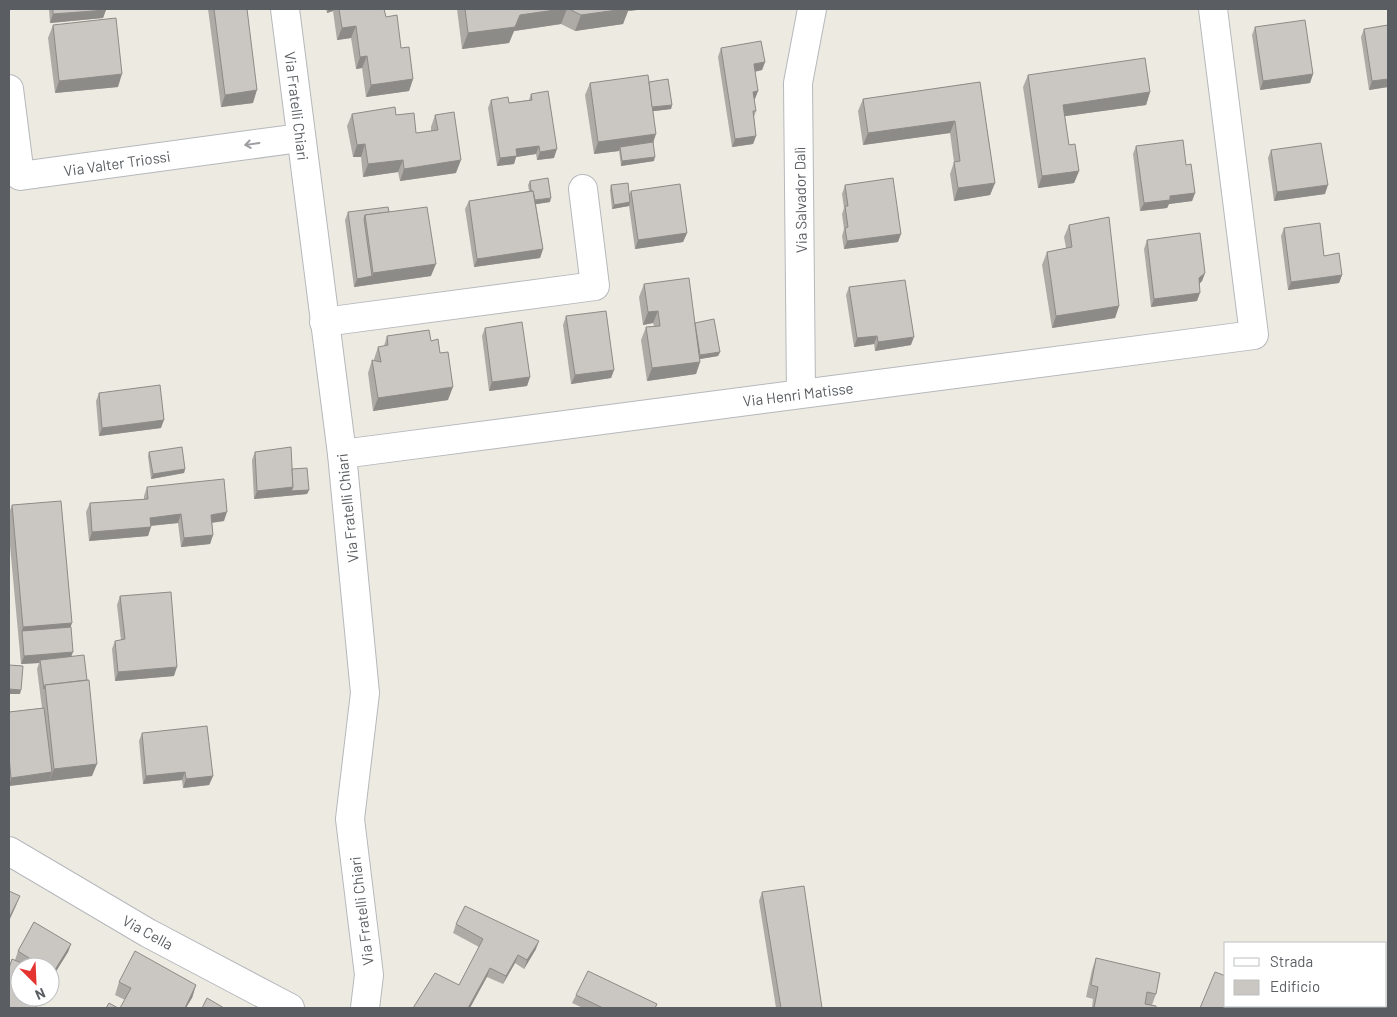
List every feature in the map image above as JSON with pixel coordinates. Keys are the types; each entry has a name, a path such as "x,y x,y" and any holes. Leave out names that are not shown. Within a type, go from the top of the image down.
{"street":[{"name":"Via Fratelli Chiari","path":"285,9 300,138 342,454 365,693 350,819 369,975 365,1008"},
{"name":"Via Salvador Dalì","path":"801,393 798,83 812,9"},
{"name":"Via Henri Matisse","path":"342,454 801,393 1254,336 1213,9"},
{"name":"Via Valter Triossi","path":"9,89 20,176 300,138"},
{"path":"324,322 595,286 583,189"},
{"name":"Via Cella","path":"9,851 148,933 290,1008"}],"building":[{"path":"53,9 106,9 106,10 53,14"},
{"path":"214,9 247,9 257,90 225,95"},
{"path":"339,9 384,9 386,17 397,15 401,48 409,47 413,79 371,85 367,56 360,57 356,26 342,28"},
{"path":"465,9 562,9 520,15 515,27 468,33"},
{"path":"569,9 624,9 581,15"},
{"path":"116,18 122,74 59,81 53,25"},
{"path":"1305,20 1313,74 1263,81 1255,27"},
{"path":"1388,25 1388,79 1372,81 1364,29"},
{"path":"761,41 765,62 754,64 758,91 753,92 756,111 753,111 756,136 735,139 721,48"},
{"path":"1145,58 1150,92 1063,105 1069,145 1075,144 1079,171 1042,176 1028,75"},
{"path":"648,75 656,134 598,142 590,83"},
{"path":"668,79 672,105 652,107 649,82"},
{"path":"980,82 995,183 958,188 954,162 960,161 955,121 868,133 863,99"},
{"path":"548,91 557,149 540,152 539,146 516,149 517,156 500,158 491,100 508,97 509,103 532,100 531,94"},
{"path":"395,107 396,115 414,113 416,133 438,130 435,115 454,112 461,160 404,169 403,160 368,164 365,144 357,145 352,114"},
{"path":"1183,140 1186,165 1191,164 1195,193 1170,196 1170,200 1144,203 1136,146"},
{"path":"653,142 655,157 622,161 620,147"},
{"path":"1321,143 1328,185 1277,192 1271,150"},
{"path":"548,178 551,198 535,200 533,191 531,191 530,181"},
{"path":"893,178 901,234 847,241 845,228 848,227 845,206 848,206 845,185"},
{"path":"628,183 630,202 614,205 611,185"},
{"path":"680,184 687,233 638,240 631,191"},
{"path":"533,191 543,249 477,259 469,201"},
{"path":"388,207 389,212 365,215 372,276 357,279 348,212"},
{"path":"427,207 436,264 373,273 365,215"},
{"path":"1109,217 1119,306 1056,316 1047,252 1072,247 1069,225"},
{"path":"1320,223 1324,256 1339,253 1342,275 1291,282 1284,228"},
{"path":"1200,233 1205,273 1199,278 1200,293 1154,299 1147,240"},
{"path":"689,278 700,362 652,368 646,327 660,326 658,311 648,312 644,284"},
{"path":"905,280 914,337 878,342 877,336 857,338 849,287"},
{"path":"606,311 614,370 575,375 566,316"},
{"path":"714,319 720,352 700,355 695,323"},
{"path":"522,322 530,377 492,382 485,328"},
{"path":"429,330 431,341 438,339 440,353 448,352 453,387 378,398 372,360 381,362 378,347 388,345 387,336"},
{"path":"160,385 164,420 102,428 99,393"},
{"path":"182,447 185,469 153,474 149,452"},
{"path":"291,447 293,487 257,491 255,452"},
{"path":"307,468 309,490 291,491 293,487 292,469"},
{"path":"224,479 227,512 211,515 213,535 184,538 181,514 150,518 151,527 92,532 90,503 148,499 147,487"},
{"path":"61,501 72,623 23,627 12,505"},
{"path":"171,592 177,667 118,672 115,641 125,639 120,596"},
{"path":"71,627 73,652 24,656 22,631"},
{"path":"84,655 87,680 45,685 44,689 40,660"},
{"path":"9,665 23,666 21,690 9,689"},
{"path":"89,680 97,764 54,769 45,685"},
{"path":"44,708 52,772 11,778 9,712"},
{"path":"207,726 213,776 186,779 185,772 146,776 142,733"},
{"path":"804,886 822,1008 781,1008 762,892"},
{"path":"9,891 20,896 9,918"},
{"path":"465,906 539,941 527,960 518,955 506,976 490,968 468,1008 413,1008 435,973 459,985 483,939 456,924"},
{"path":"34,922 71,944 60,962 60,957 27,957 18,951"},
{"path":"135,951 196,985 185,1008 120,1008 131,988 119,982"},
{"path":"1096,958 1160,973 1156,994 1147,992 1145,1004 1156,1006 1156,1008 1094,1008 1098,987 1091,985"},
{"path":"10,965 10,1007 35,1008 9,1008"},
{"path":"588,971 657,1004 655,1008 603,1008 576,995"},
{"path":"1215,972 1224,975 1224,1007 1305,1007 1305,1008 1200,1008"},
{"path":"207,998 224,1008 202,1008"},
{"path":"109,1003 118,1008 106,1008"}]}
